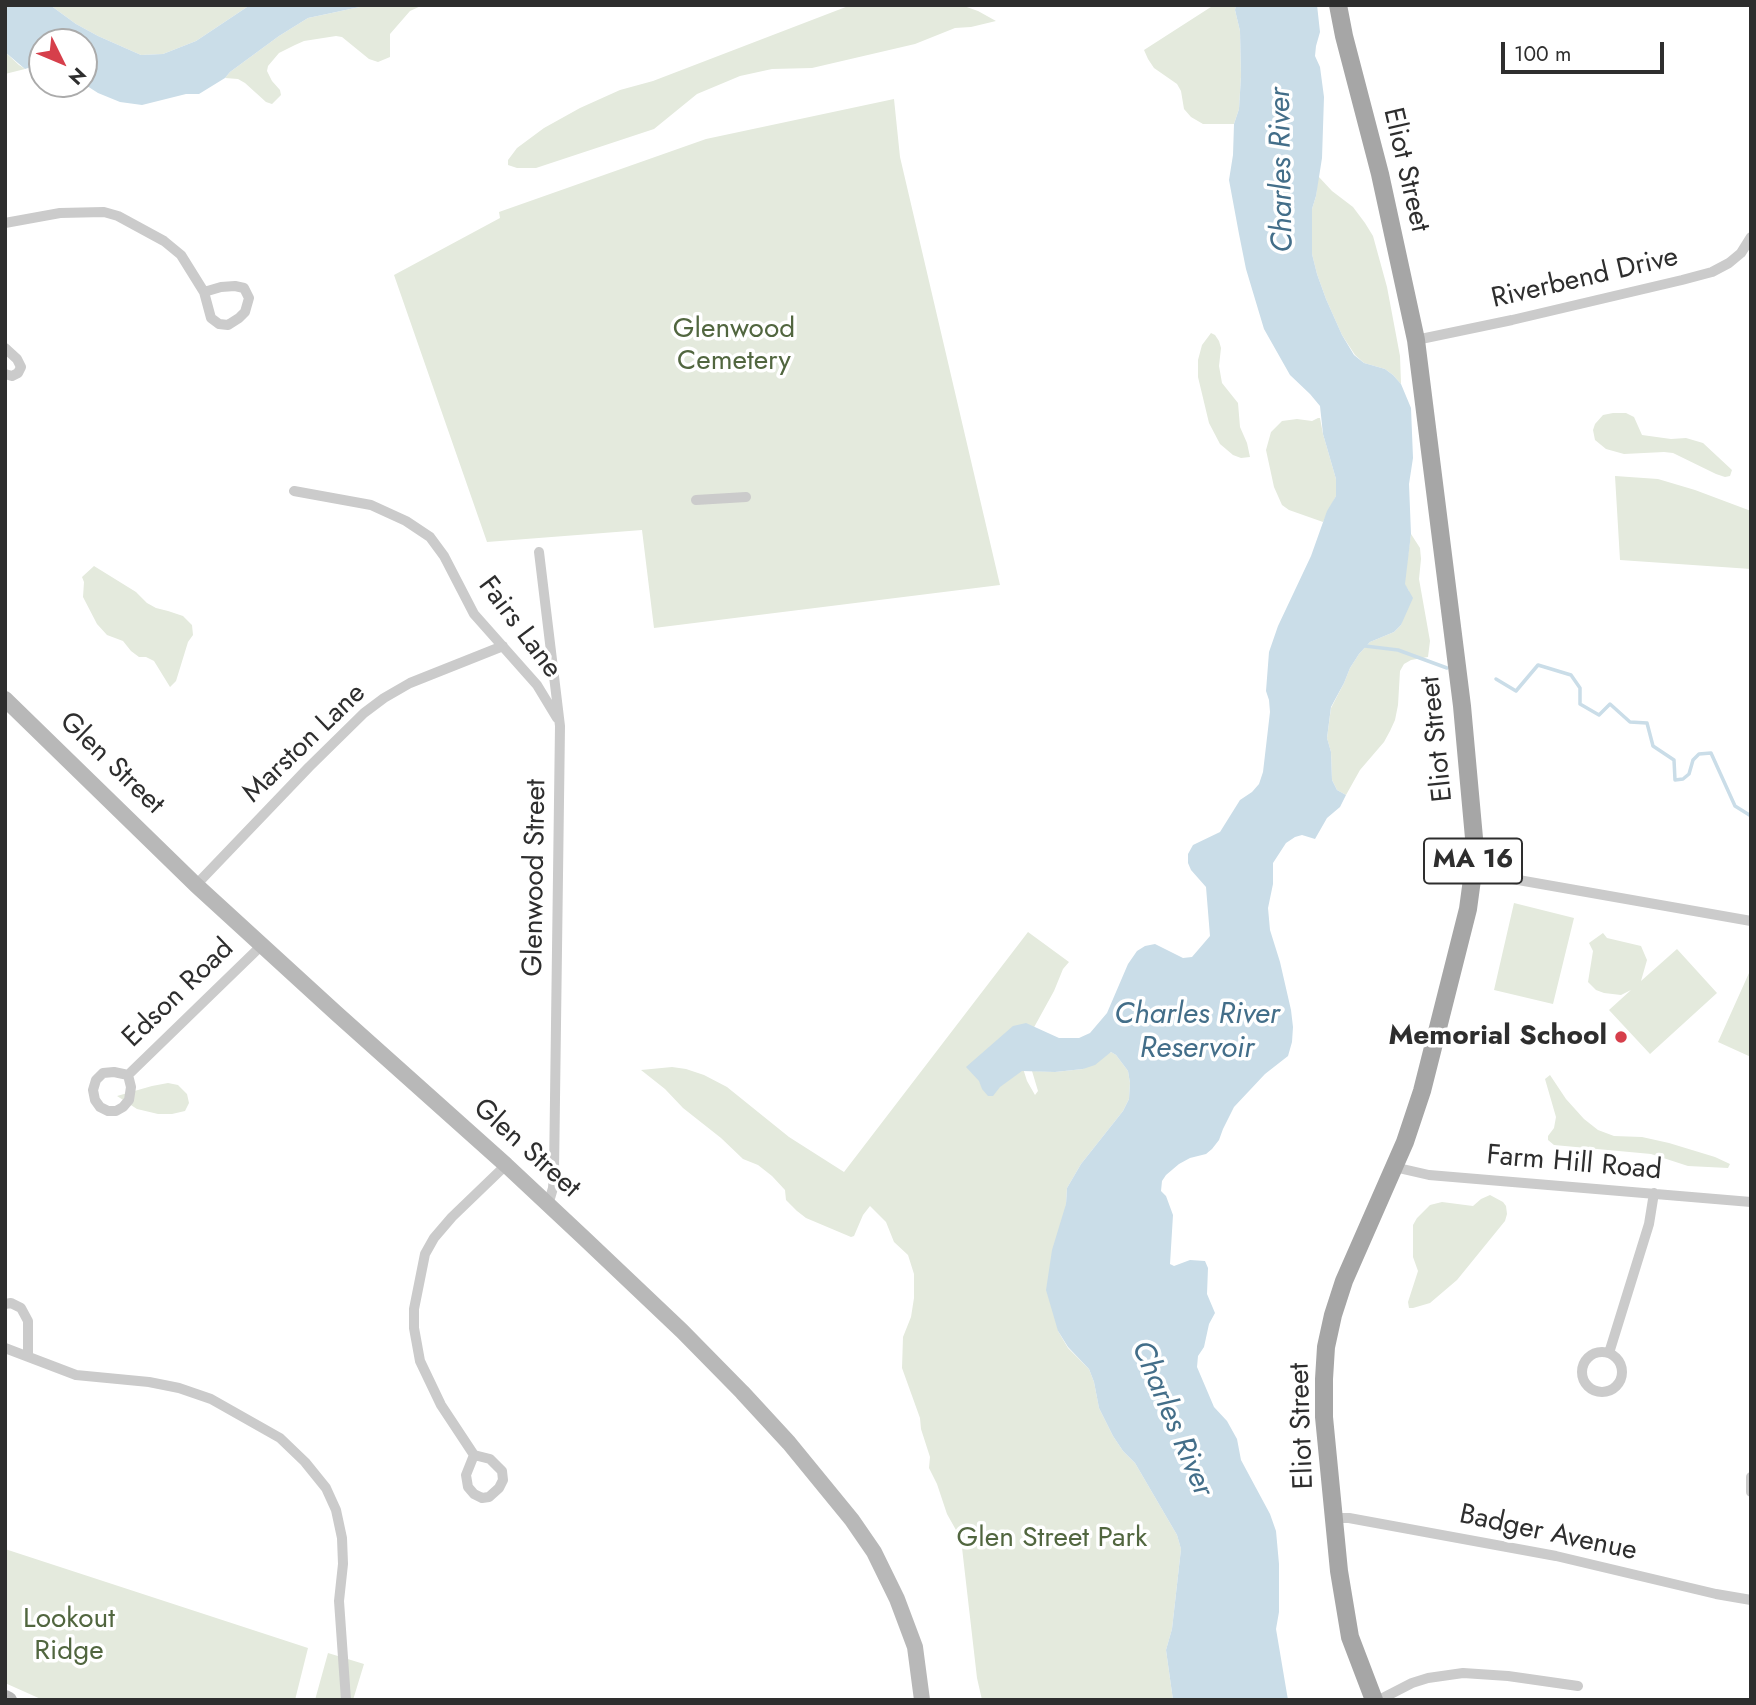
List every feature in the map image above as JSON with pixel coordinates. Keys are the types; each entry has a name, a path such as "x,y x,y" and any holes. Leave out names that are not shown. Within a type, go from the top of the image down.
{"main road":[{"name":"Eliot Street","path":"1338,5 1383,186 1416,340 1465,732 1473,821 1473,872 1464,928 1443,1015 1416,1110 1344,1281 1329,1331 1325,1363 1324,1408 1339,1571 1350,1637 1376,1700"}],"street":[{"path":"5,223 60,213 104,212 118,216 163,241 181,255 204,292 211,318 219,324 228,324 245,312 248,298 244,288 221,287 204,292"},
{"name":"Riverbend Drive","path":"1416,340 1712,272 1746,255 1751,237"},
{"path":"5,348 21,367 18,373 12,376 5,374"},
{"name":"Fairs Lane","path":"294,491 371,505 406,521 430,537 444,556 474,614 537,685 561,726"},
{"path":"696,500 746,497"},
{"name":"Glenwood Street","path":"539,552 561,726 555,1173 548,1205"},
{"name":"Marston Lane","path":"196,885 364,713 410,684 503,646"},
{"name":"Glen Street","path":"5,699 196,885 506,1165 682,1331 789,1443 852,1520 874,1552 897,1599 915,1647 922,1700"},
{"path":"1473,872 1751,921"},
{"name":"Edson Road","path":"128,1075 262,945"},
{"path":"474,1455 441,1405 420,1361 414,1328 414,1309 425,1254 434,1238 506,1165"},
{"name":"Farm Hill Road","path":"1394,1167 1429,1175 1751,1202"},
{"path":"1609,1353 1648,1224 1654,1193"},
{"path":"5,1304 11,1303 21,1308 28,1321 28,1356"},
{"path":"5,1348 76,1375 149,1382 179,1388 211,1399 280,1438 305,1462 326,1488 336,1510 342,1538 343,1564 339,1601 346,1700"},
{"path":"1751,1477 1751,1492"},
{"name":"Badger Avenue","path":"1334,1518 1349,1518 1556,1556 1751,1600"},
{"path":"1376,1700 1412,1682 1463,1673 1578,1686"}],"green space":[{"path":"50,5 250,5 196,41 163,54 141,55 98,36 98,28 83,28"},
{"path":"369,5 423,5 410,11 390,34 390,57 378,62 369,59 342,37 304,41 279,53 268,66 267,71 281,95 272,104 238,79 225,78 279,36 308,18"},
{"path":"851,5 961,5 996,21 955,28 915,44 812,68 772,69 740,76 697,94 654,129 536,168 508,165 508,160 517,148 544,128 580,108 620,90 653,81"},
{"path":"1214,5 1236,5 1240,31 1241,76 1239,109 1234,124 1203,124 1191,117 1184,109 1177,84 1154,68 1144,50"},
{"path":"5,52 19,65 25,69 5,74"},
{"name":"Glenwood Cemetery","path":"894,99 900,157 1000,585 654,628 642,530 487,542 394,275 500,218 499,212 706,139"},
{"path":"1318,176 1353,207 1373,236 1387,287 1400,356 1401,384 1385,369 1364,363 1355,355 1342,335 1326,299 1312,254 1312,209"},
{"path":"1211,333 1219,341 1222,383 1238,403 1240,427 1250,457 1233,455 1220,444 1209,423 1198,377 1198,360 1202,345"},
{"path":"1626,413 1634,417 1642,435 1686,438 1703,443 1732,470 1730,476 1716,474 1673,453 1624,454 1606,449 1595,440 1593,430 1603,415"},
{"path":"1318,418 1336,479 1336,496 1323,522 1282,505 1274,487 1266,450 1271,432 1282,421 1312,421"},
{"path":"1615,476 1658,479 1751,511 1751,569 1620,560"},
{"path":"1411,534 1420,548 1419,579 1430,641 1428,657 1404,664 1400,671 1395,720 1384,742 1360,770 1346,795 1337,790 1332,780 1331,752 1327,738 1331,708 1359,654 1370,642 1394,632 1401,625 1409,591 1404,584"},
{"path":"94,566 136,592 147,603 183,616 192,625 193,635 188,642 176,681 170,687 154,661 139,657 123,641 107,635 97,624 83,597 82,577"},
{"path":"1514,903 1574,918 1553,1004 1494,990"},
{"name":"Glen Street Park","path":"1028,932 1069,962 1032,1031 1021,1062 1035,1095 1038,1091 1032,1071 1083,1069 1111,1052 1128,1071 1129,1099 1123,1111 1081,1164 1067,1188 1058,1331 1068,1348 1089,1369 1099,1408 1113,1436 1135,1463 1177,1535 1181,1549 1172,1629 1166,1650 1173,1700 982,1700 977,1678 961,1539 947,1514 929,1468 930,1457 920,1418 902,1368 903,1337 911,1317 914,1298 914,1274 908,1255 894,1242 886,1222 870,1206 851,1237 806,1218 786,1200 785,1190 772,1176 758,1165 743,1159 641,1070 672,1067 704,1075 727,1087 789,1137 844,1172"},
{"path":"1603,933 1607,938 1641,946 1647,960 1641,981 1677,949 1717,993 1650,1054 1609,1010 1631,990 1621,995 1604,993 1588,982 1593,951 1589,943"},
{"path":"1749,973 1751,974 1751,1057 1718,1042"},
{"path":"1550,1075 1566,1099 1598,1130 1614,1136 1642,1137 1669,1143 1715,1157 1730,1164 1728,1168 1688,1166 1651,1154 1554,1145 1548,1140 1556,1117 1545,1079"},
{"path":"168,1083 178,1085 187,1094 189,1103 185,1111 158,1114 137,1109 117,1096 152,1086"},
{"path":"1490,1195 1506,1206 1505,1221 1457,1280 1430,1303 1409,1308 1408,1302 1418,1271 1413,1257 1413,1225 1417,1218 1430,1205 1442,1202 1473,1206"},
{"name":"Lookout Ridge","path":"5,1549 308,1648 295,1700 43,1700 5,1683"},
{"path":"328,1653 364,1664 353,1700 315,1700"}],"water":[{"path":"5,5 50,5 83,28 28,28 28,68 25,69 5,52"},
{"path":"250,5 369,5 308,18 199,94 186,94 142,105 120,102 98,93 98,36 141,55 163,54 196,41"},
{"name":"Charles River Reservoir","path":"1236,5 1317,5 1320,32 1315,56 1320,67 1324,97 1322,158 1312,209 1312,254 1326,299 1354,355 1364,363 1385,369 1393,375 1401,384 1411,408 1411,534 1405,584 1413,598 1401,625 1394,632 1370,642 1359,654 1331,707 1327,738 1331,752 1332,780 1337,790 1346,795 1340,807 1327,818 1315,839 1302,835 1295,837 1286,843 1273,863 1273,884 1268,908 1270,930 1291,1010 1293,1027 1288,1056 1265,1074 1234,1107 1212,1149 1179,1164 1162,1181 1161,1191 1166,1196 1173,1215 1170,1264 1174,1266 1190,1260 1205,1261 1208,1268 1207,1294 1215,1313 1209,1324 1204,1347 1198,1356 1197,1367 1214,1407 1227,1421 1237,1439 1241,1460 1270,1514 1276,1531 1279,1612 1276,1629 1288,1700 1173,1700 1166,1650 1172,1629 1181,1549 1177,1535 1135,1463 1113,1436 1099,1408 1089,1369 1068,1347 1058,1331 1046,1290 1052,1250 1066,1204 1067,1188 1081,1164 1123,1111 1129,1099 1128,1071 1111,1052 1095,1065 1083,1069 1022,1071 1000,1087 993,1096 988,1096 966,1067 1013,1026 1026,1023 1059,1038 1079,1038 1090,1033 1107,1013 1128,964 1137,951 1155,944 1183,958 1192,957 1210,936 1206,887 1191,870 1188,854 1193,845 1220,832 1240,800 1259,784 1263,772 1270,712 1266,691 1269,652 1278,626 1311,556 1327,511 1336,496 1336,479 1323,434 1320,406 1290,375 1264,329 1246,269 1229,180 1241,76 1240,31"}],"waterway":[{"path":"1365,646 1398,650 1447,668"},
{"path":"1496,679 1516,691 1538,665 1571,675 1580,688 1580,704 1599,715 1610,704 1630,722 1647,723 1653,746 1674,760 1675,780 1683,779 1689,774 1693,760 1699,754 1711,753 1735,806 1751,816"}],"place":[{"name":"Memorial School","path":"1621,1037"}],"water label":[{"name":"Charles River","path":"1283,170"},
{"name":"Charles River","path":"1171,1419"}]}
